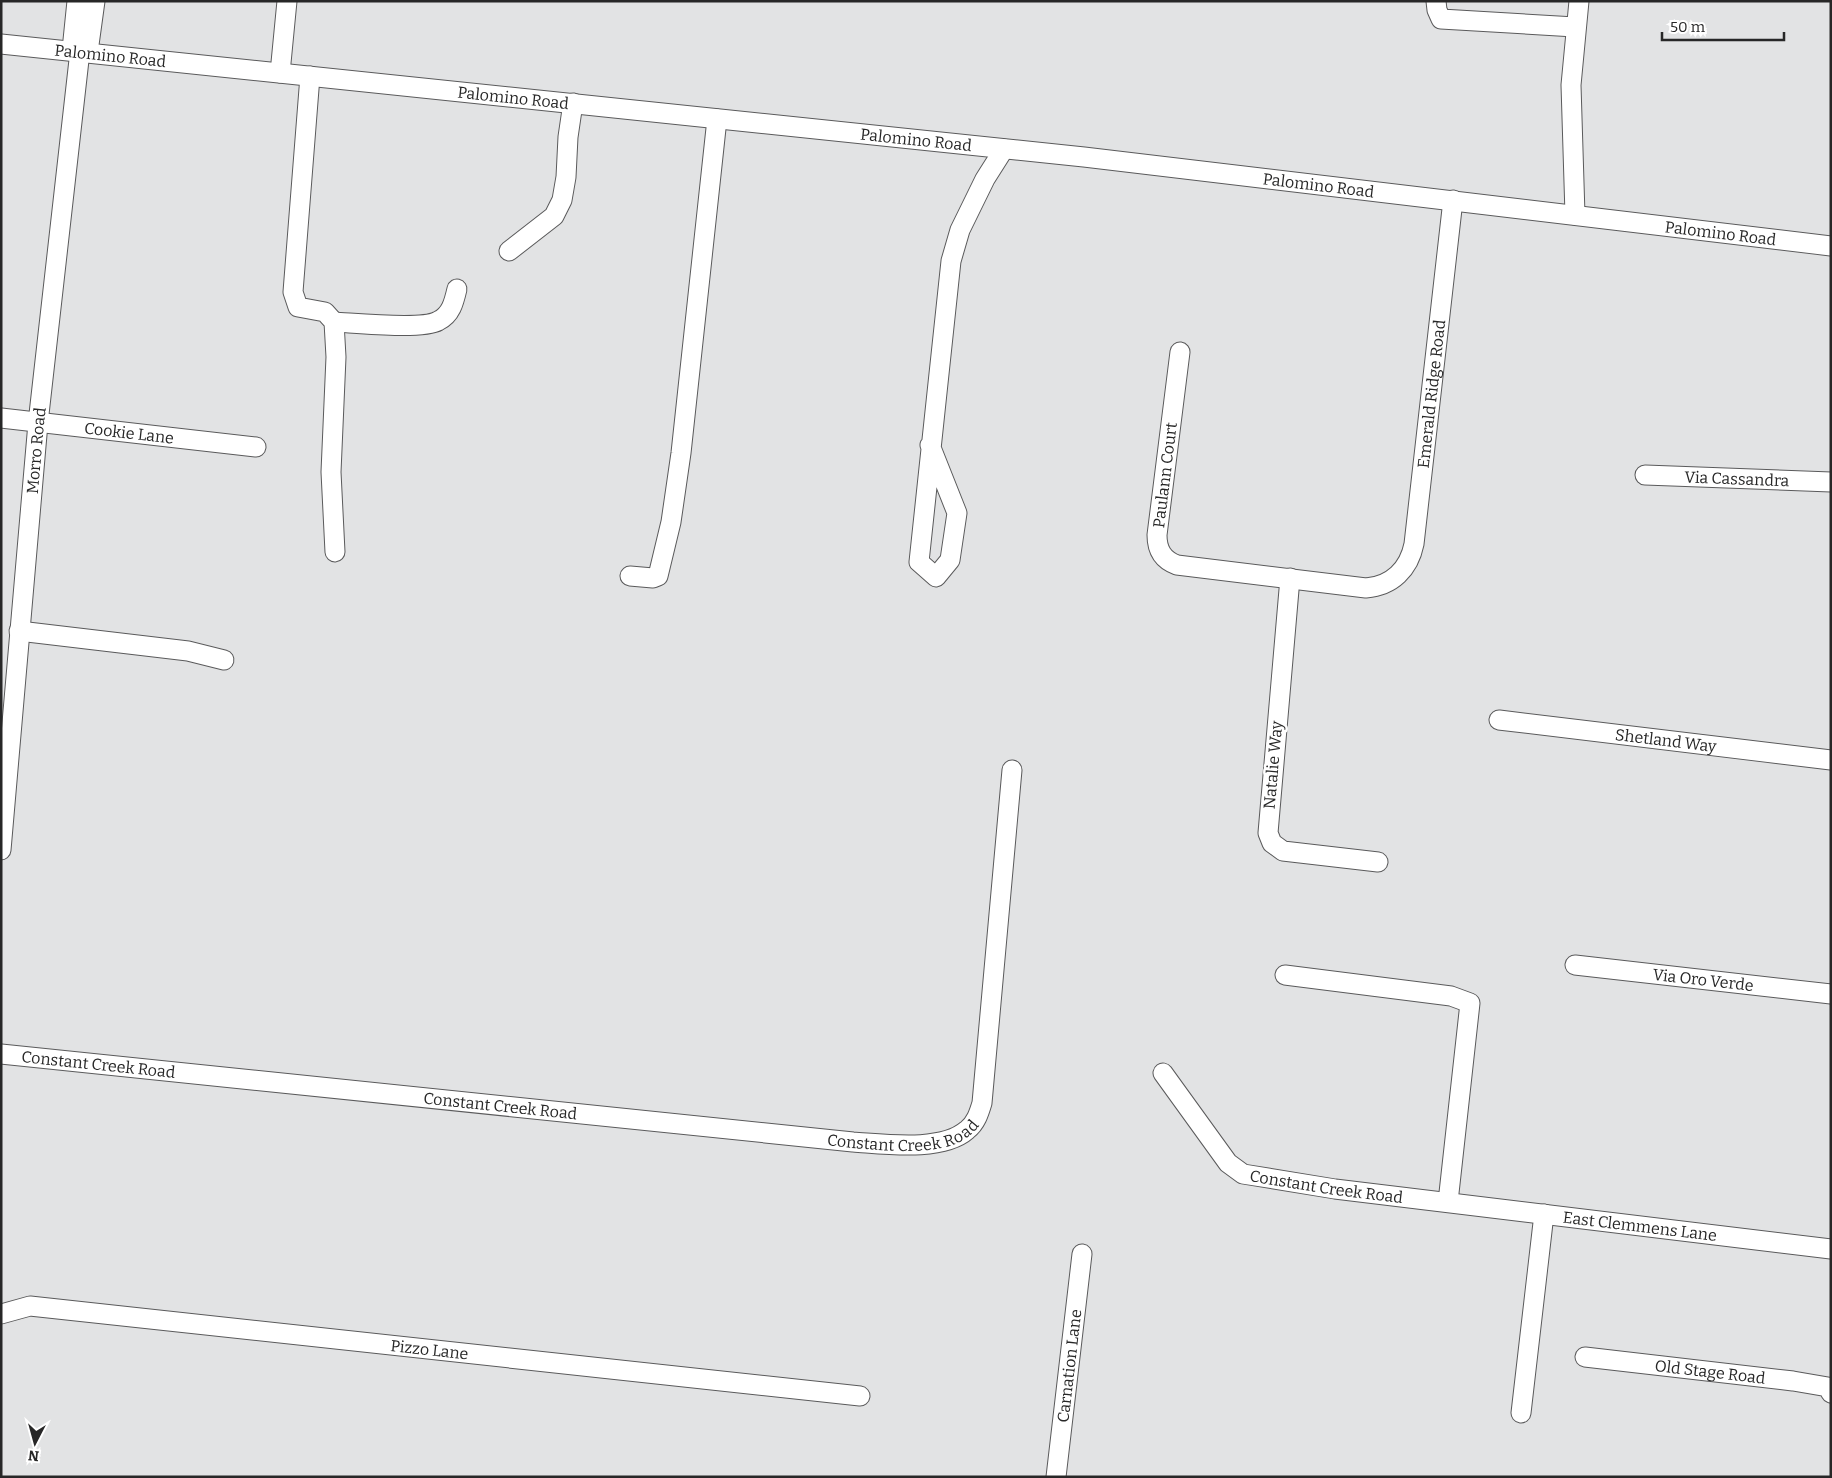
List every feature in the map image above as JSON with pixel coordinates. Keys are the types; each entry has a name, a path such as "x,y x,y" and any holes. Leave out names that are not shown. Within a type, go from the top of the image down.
{"street":[{"name":"Morro Road","path":"1,850 5,781 38,423 80,51 77,1"},
{"name":"Morro Road","path":"80,51 95,1"},
{"path":"280,73 288,1"},
{"path":"1575,215 1571,84 1579,1"},
{"path":"1439,10 1575,27"},
{"name":"Palomino Road","path":"1,44 1004,149 1453,200 1831,246"},
{"path":"310,76 293,292 298,308 325,312 334,322 336,357 331,472 335,552"},
{"path":"508,251 554,216 562,200 573,103"},
{"path":"630,576 653,578 658,576 671,522 682,443 717,118"},
{"path":"930,445 957,513 950,560 936,577 919,562 930,445 951,261 960,230 985,179 1004,149"},
{"name":"Emerald Ridge Road","path":"1290,578 1366,588 1390,581 1407,563 1414,544 1453,200"},
{"path":"334,322 421,324 437,322 447,315 454,302 457,289"},
{"name":"Paulann Court","path":"1180,352 1157,536 1160,551 1165,558 1177,565 1290,578"},
{"name":"Cookie Lane","path":"1,418 256,447"},
{"name":"Via Cassandra","path":"1644,475 1831,482"},
{"name":"Natalie Way","path":"1290,578 1268,833 1272,843 1283,851 1378,862"},
{"path":"19,631 188,651 224,660"},
{"name":"Shetland Way","path":"1499,720 1831,760"},
{"name":"Constant Creek Road","path":"1,1054 853,1142 944,1143 967,1130 976,1120 982,1104 1012,770"},
{"name":"Via Oro Verde","path":"1575,965 1831,994"},
{"path":"1285,975 1452,996 1470,1003 1448,1202"},
{"name":"Constant Creek Road","path":"1163,1073 1228,1163 1243,1174 1334,1189 1448,1202"},
{"name":"East Clemmens Lane","path":"1448,1202 1831,1249"},
{"path":"1522,1413 1544,1214"},
{"name":"Carnation Lane","path":"1056,1477 1082,1254"},
{"name":"Pizzo Lane","path":"1,1314 30,1306 860,1396"},
{"name":"Old Stage Road","path":"1585,1357 1793,1381 1828,1387 1831,1393"}]}
